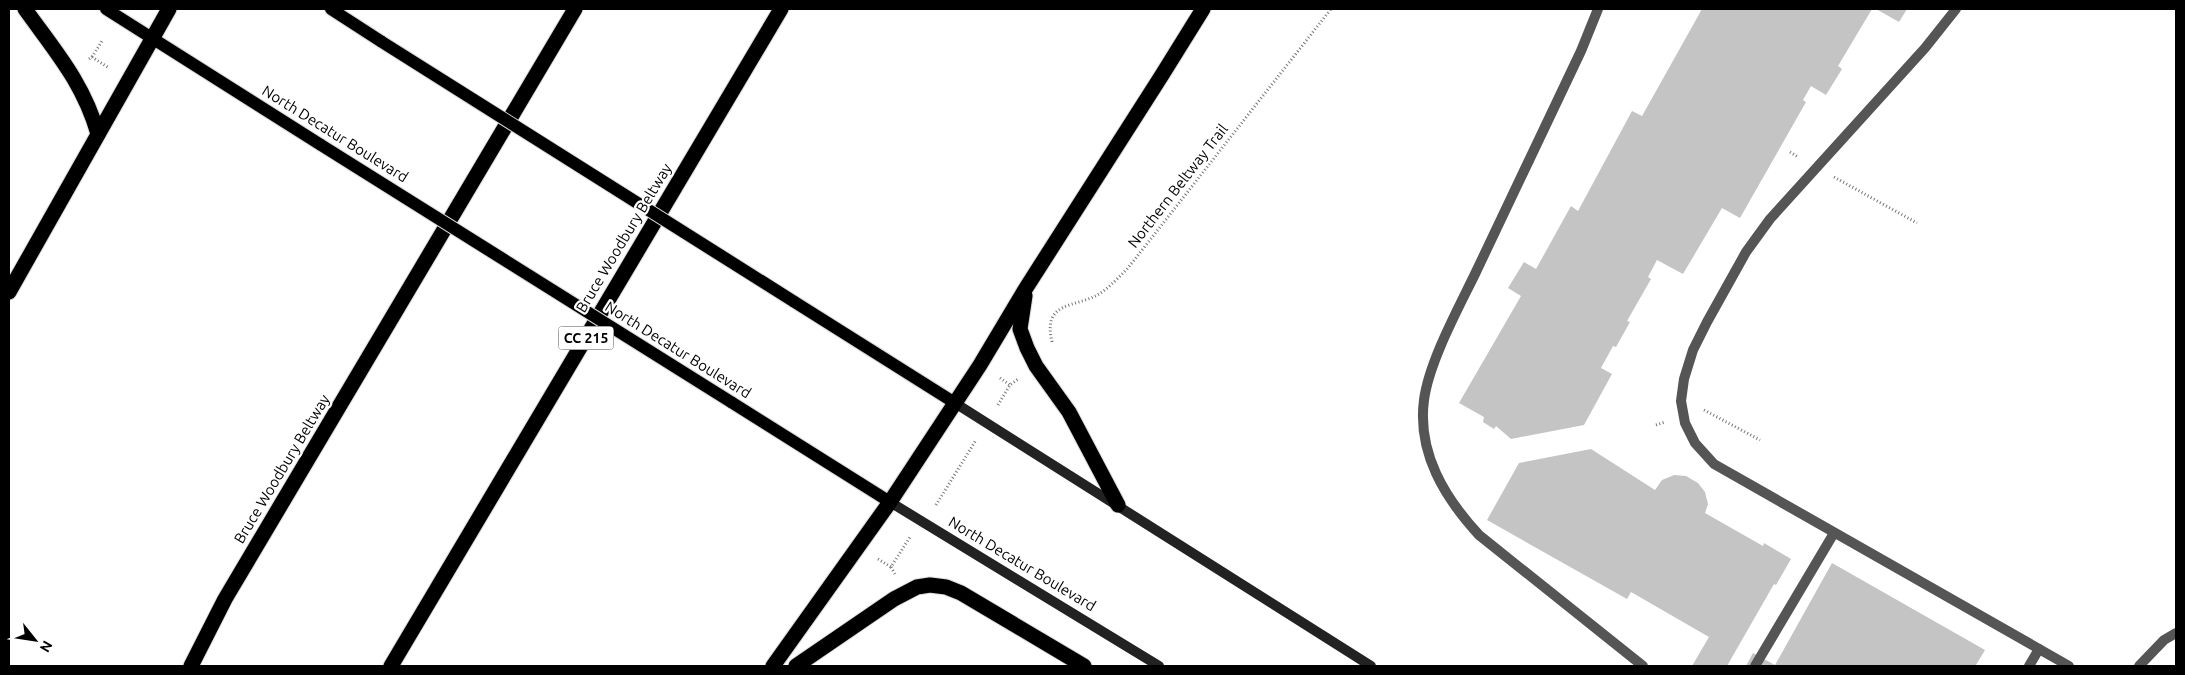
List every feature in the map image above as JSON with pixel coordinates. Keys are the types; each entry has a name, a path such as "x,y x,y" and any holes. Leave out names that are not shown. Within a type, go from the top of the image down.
{"highway":[{"path":"25,9 61,57 82,90 91,110 98,134"},
{"path":"9,292 169,9"},
{"name":"Bruce Woodbury Beltway","path":"191,666 225,599 575,9"},
{"name":"Bruce Woodbury Beltway","path":"391,666 780,9"},
{"path":"773,666 890,502 980,365 1026,288 1203,9"},
{"path":"1026,288 1020,329 1027,348 1040,373 1069,412 1118,505"},
{"path":"796,666 894,599 917,587 930,585 946,586 961,593 1084,666"}],"main road":[{"name":"North Decatur Boulevard","path":"106,9 890,502 1159,666"},
{"path":"331,9 1371,666"}],"lane":[{"path":"1598,9 1581,51 1451,324 1430,376 1424,401 1424,432 1427,453 1436,476 1463,518 1479,535 1643,666"},
{"path":"1956,9 1925,48 1770,220 1746,252 1693,350 1684,379 1681,401 1684,423 1695,443 1714,464 2069,666"},
{"path":"1755,666 1834,533"},
{"path":"2139,666 2164,640 2176,632"},
{"path":"2029,666 2039,649"}],"path":[{"name":"Northern Beltway Trail","path":"1053,344 1051,327 1058,310 1064,306 1098,295 1128,268 1331,9"},
{"path":"82,63 92,57 102,41"},
{"path":"92,57 111,69"},
{"path":"1790,152 1917,223"},
{"path":"1002,398 1010,385 1024,374"},
{"path":"997,376 1010,385"},
{"path":"938,502 956,471"},
{"path":"891,567 906,543"},
{"path":"875,557 891,567 897,577"}],"building":[{"path":"1702,9 1872,9 1838,66 1842,69 1826,95 1811,86 1803,100 1806,102 1740,218 1722,208 1683,274 1657,260 1648,277 1651,279 1627,321 1630,322 1616,347 1613,346 1601,368 1612,374 1584,425 1511,439 1496,426 1494,429 1483,422 1484,417 1459,403 1521,296 1508,288 1524,262 1536,269 1571,206 1578,211 1632,111 1642,116"},
{"path":"1876,9 1907,9 1899,22"},
{"path":"1591,449 1655,490 1662,480 1674,475 1686,476 1698,483 1705,492 1708,504 1705,513 1763,546 1764,543 1791,559 1776,585 1774,584 1727,666 1692,666 1709,637 1631,592 1627,599 1487,520 1519,463"},
{"path":"1832,563 1985,650 1976,665 1979,666 1746,666 1753,653 1775,665"}]}
